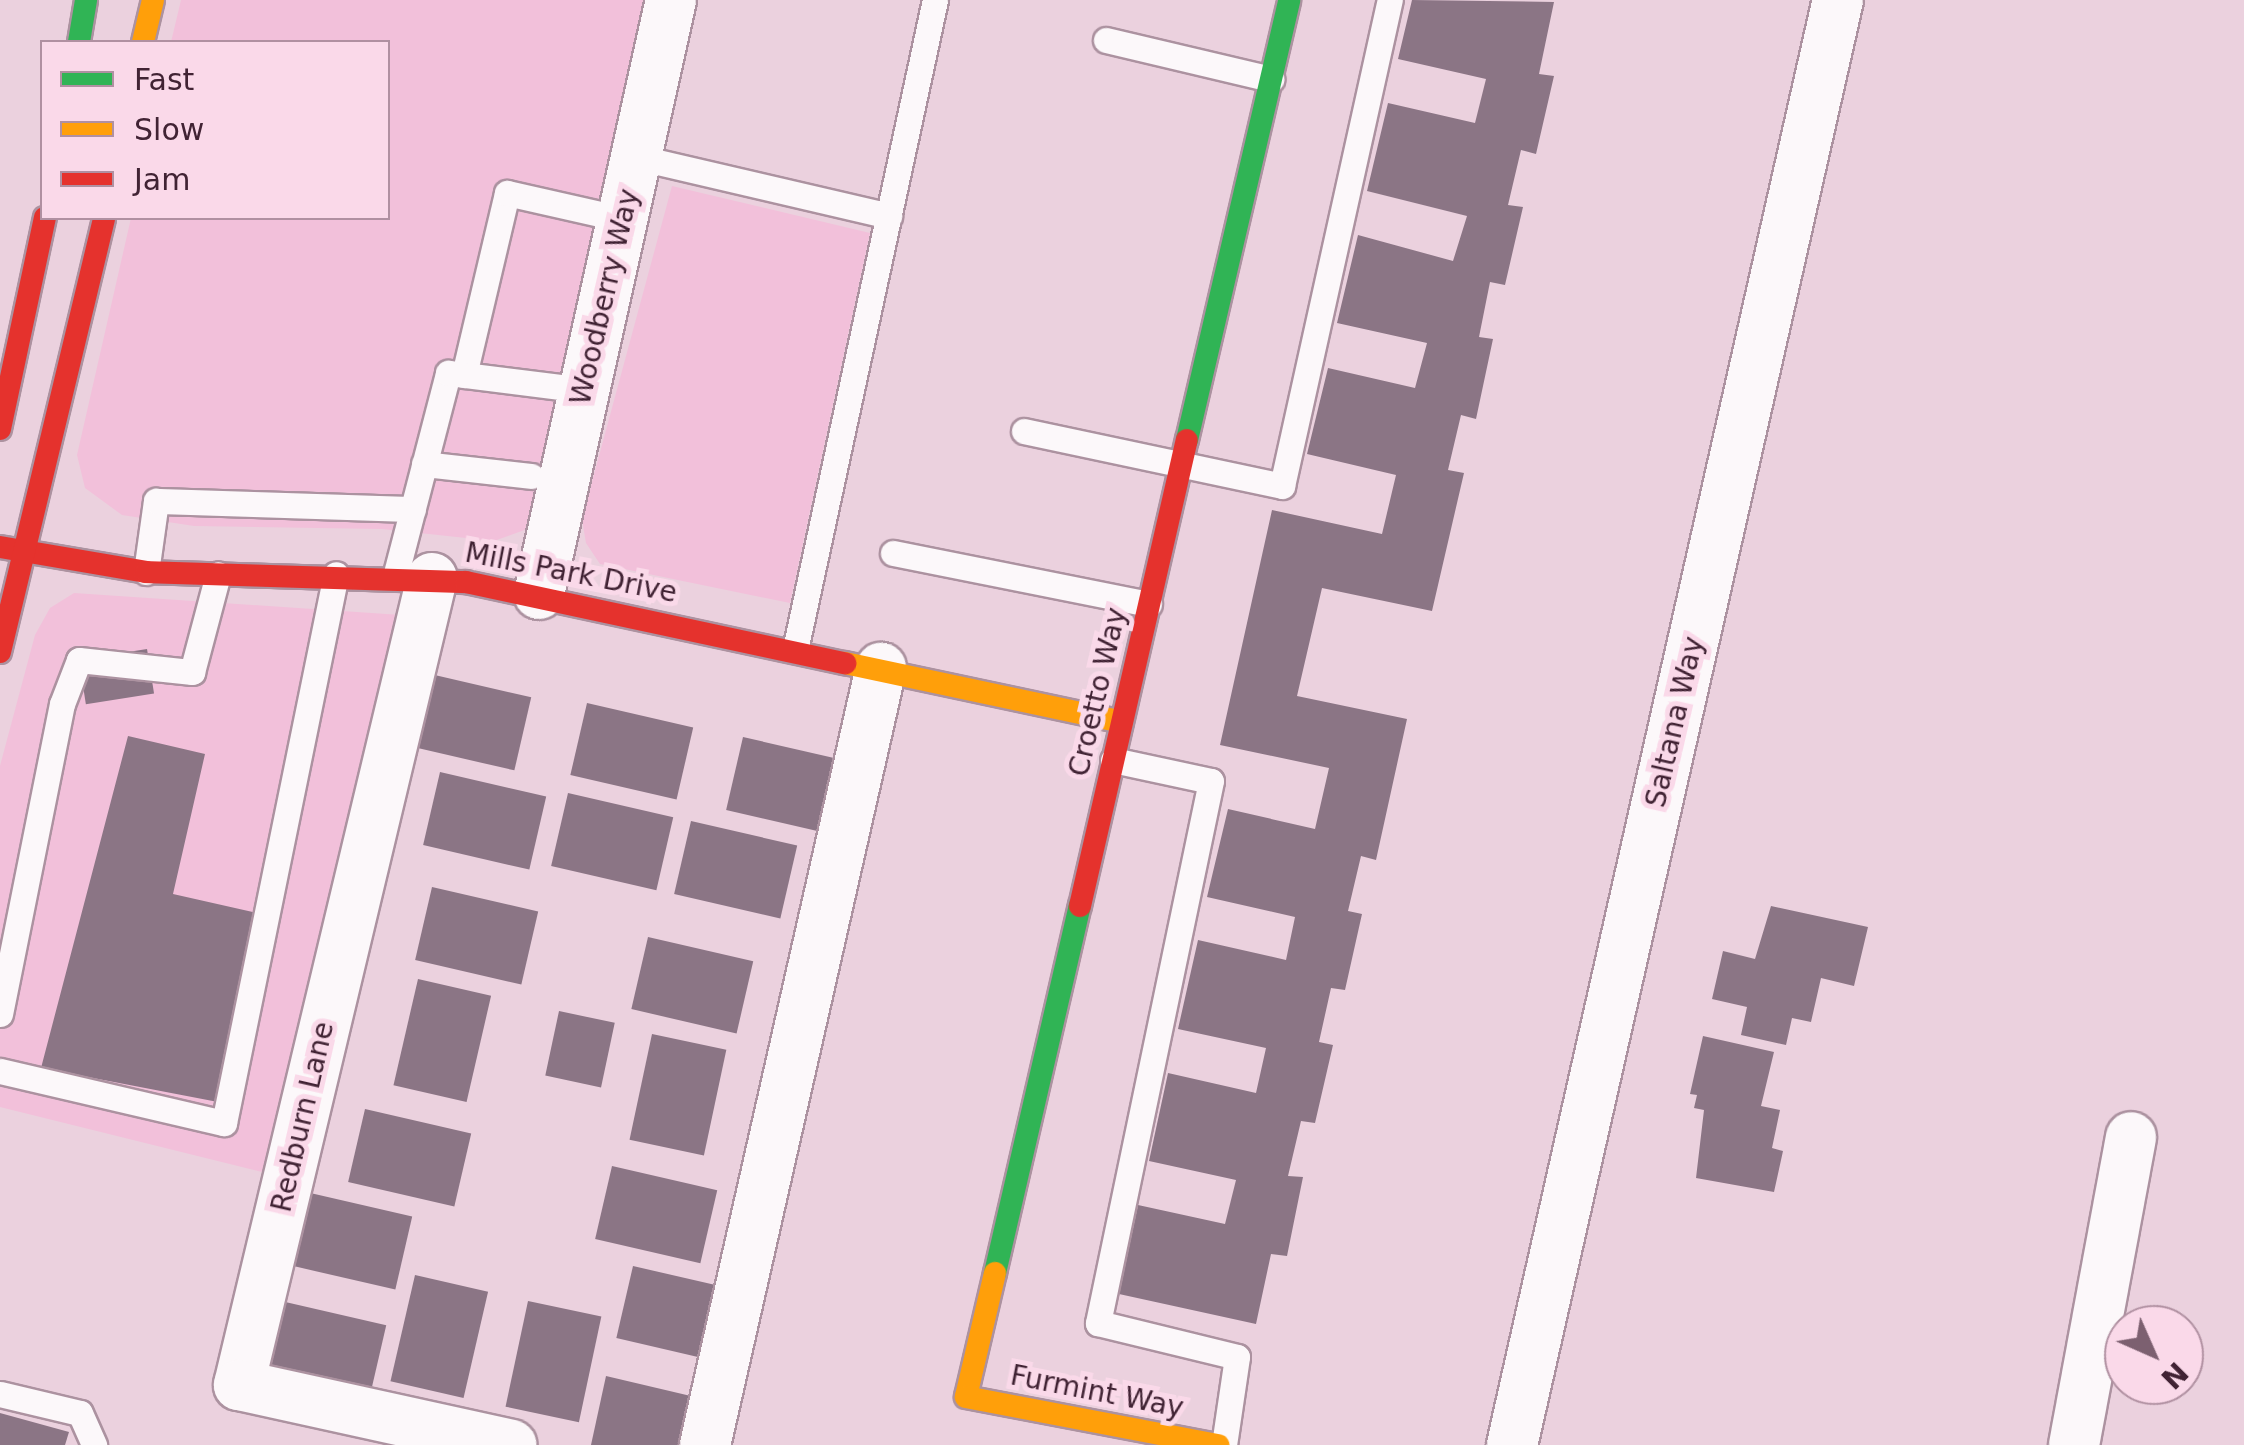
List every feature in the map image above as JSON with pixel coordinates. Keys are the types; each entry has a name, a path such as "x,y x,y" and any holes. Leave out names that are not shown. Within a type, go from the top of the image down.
{"street":[{"path":"79,40 86,0"},
{"path":"143,40 152,0"},
{"name":"Woodberry Way","path":"538,594 671,0"},
{"name":"Croetto Way","path":"966,1398 1289,0"},
{"name":"Saltana Way","path":"1512,1445 1838,0"},
{"path":"0,429 45,220"},
{"path":"0,652 11,550 103,220"},
{"name":"Mills Park Drive","path":"11,550 146,572 414,578 538,594 1122,722"},
{"name":"Redburn Lane","path":"414,578 239,1385 511,1445"},
{"path":"705,1445 881,668"},
{"path":"2074,1445 2130,1137"},
{"name":"Furmint Way","path":"966,1398 1221,1445"}],"lane":[{"path":"795,650 935,0"},
{"path":"1024,431 1282,486 1390,0"},
{"path":"1106,40 1270,79"},
{"path":"636,157 888,216"},
{"path":"464,376 506,193 622,219"},
{"path":"414,578 413,509 448,373 584,390"},
{"path":"424,464 531,476"},
{"path":"146,572 156,500 413,509"},
{"path":"893,553 1149,604"},
{"path":"0,1014 62,704 79,660 192,672 218,574"},
{"path":"0,1071 224,1122 336,574"},
{"path":"1113,760 1210,780 1098,1323 1237,1356 1221,1445"},
{"path":"0,1394 80,1413 94,1445"}],"shaded area":[{"path":"181,0 648,0 530,528 494,541 382,529 194,526 122,515 85,488 77,455 131,220 390,220 390,40 171,40"},
{"path":"672,186 870,233 790,603 600,564 586,543 582,519"},
{"path":"74,593 401,615 270,1174 0,1107 0,766 35,635 50,608"}],"building":[{"path":"1412,0 1554,2 1539,74 1554,76 1536,154 1521,150 1508,205 1523,207 1505,285 1490,282 1479,337 1493,339 1476,419 1461,415 1448,470 1464,473 1432,611 1322,588 1297,696 1407,719 1376,860 1361,856 1348,911 1362,914 1345,990 1331,988 1319,1042 1333,1045 1315,1123 1301,1121 1288,1176 1303,1177 1287,1256 1271,1254 1256,1324 1119,1294 1138,1205 1225,1224 1236,1180 1149,1161 1168,1073 1256,1093 1266,1048 1178,1029 1198,940 1286,960 1295,917 1207,897 1228,809 1315,829 1329,768 1220,745 1272,510 1382,534 1396,475 1307,454 1328,368 1415,388 1427,343 1337,323 1358,235 1453,261 1467,216 1367,191 1388,103 1475,123 1486,79 1398,59"},
{"path":"147,649 154,693 86,704 79,660"},
{"path":"426,673 531,697 514,770 409,746"},
{"path":"587,703 693,728 677,800 570,775"},
{"path":"128,736 205,754 173,894 261,914 218,1102 41,1068"},
{"path":"743,737 848,761 831,834 726,810"},
{"path":"440,772 546,797 529,870 423,845"},
{"path":"568,793 673,817 656,890 551,866"},
{"path":"691,821 797,846 780,919 674,894"},
{"path":"432,887 538,912 521,985 415,960"},
{"path":"1771,906 1868,927 1854,986 1821,978 1811,1022 1792,1018 1786,1045 1741,1035 1747,1007 1712,999 1723,951 1755,959"},
{"path":"648,937 753,961 737,1033 631,1009"},
{"path":"418,979 491,996 467,1102 393,1085"},
{"path":"559,1011 615,1023 601,1087 545,1076"},
{"path":"652,1034 726,1050 704,1155 630,1140"},
{"path":"1703,1036 1774,1052 1761,1106 1780,1110 1772,1148 1783,1151 1774,1192 1696,1178 1704,1110 1694,1108 1697,1095 1690,1094"},
{"path":"365,1109 471,1134 454,1207 348,1182"},
{"path":"612,1166 717,1190 700,1263 595,1239"},
{"path":"306,1192 412,1217 395,1290 289,1265"},
{"path":"633,1266 738,1290 722,1362 616,1338"},
{"path":"415,1275 488,1292 464,1398 390,1381"},
{"path":"281,1301 386,1325 369,1398 264,1374"},
{"path":"528,1301 601,1317 579,1422 506,1407"},
{"path":"606,1376 712,1401 702,1445 591,1445"},
{"path":"0,1413 69,1432 65,1445 0,1445"}],"traffic: fast":[{"path":"79,40 86,0"},
{"path":"1187,440 1289,0"},
{"path":"995,1273 1080,906"}],"traffic: slow":[{"path":"143,40 153,0"},
{"path":"845,663 1122,722"},
{"path":"995,1273 966,1397 1218,1445"}],"traffic: jam":[{"path":"0,429 45,220"},
{"path":"0,652 104,220"},
{"path":"1080,906 1187,440"},
{"path":"0,547 146,572 466,582 845,663"}]}
